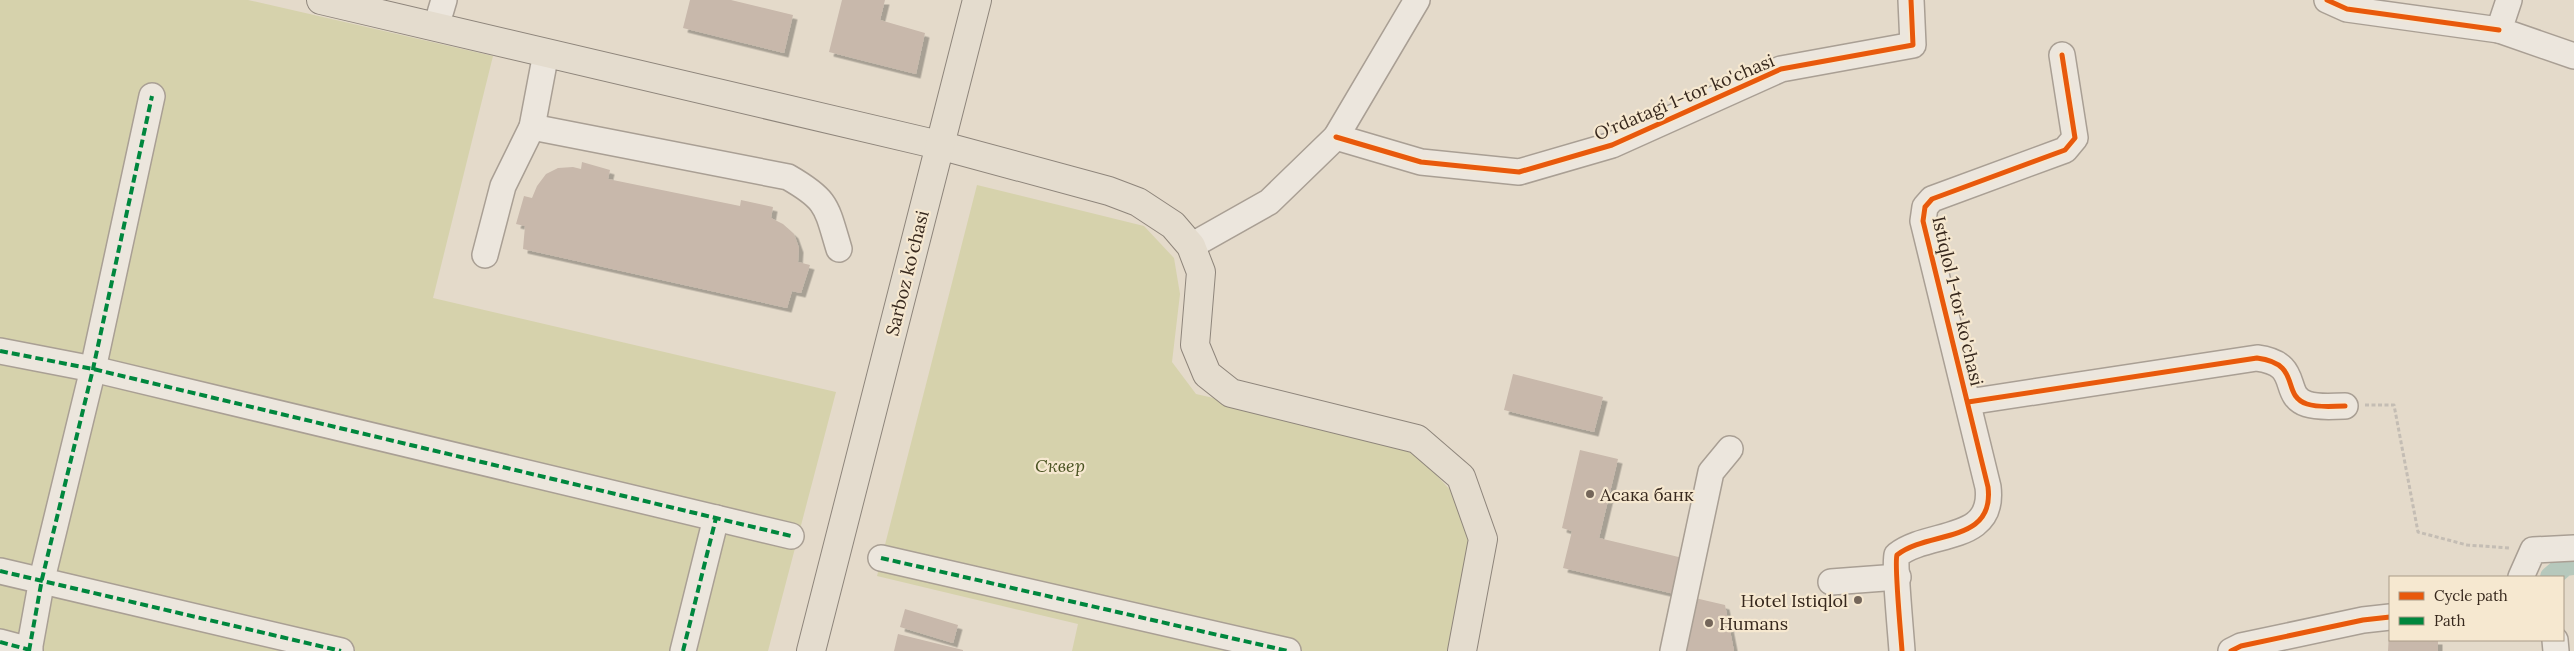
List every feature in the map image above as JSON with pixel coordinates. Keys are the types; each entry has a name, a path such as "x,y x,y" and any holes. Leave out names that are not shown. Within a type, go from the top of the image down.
{"main road":[{"path":"321,0 939,146 1138,202 1173,225 1191,246 1201,272 1195,345 1207,374 1231,393 1417,439 1461,477 1483,540 1462,651"},
{"name":"Sarboz ko'chasi","path":"811,651 977,0"}],"street":[{"path":"436,27 444,0"},
{"path":"1191,246 1269,202 1336,137 1417,0"},
{"name":"O'rdatagi 1-tor ko'chasi","path":"1336,137 1421,162 1519,172 1612,145 1781,69 1913,45 1911,0"},
{"path":"2327,0 2347,9 2499,30 2574,56"},
{"path":"2499,30 2508,0"},
{"path":"484,255 503,186 532,127 546,53"},
{"name":"Istiqlol 1-tor ko'chasi","path":"1902,651 1898,577 1895,561 1902,552 1975,526 1986,514 1990,502 1968,402 1923,221 1925,207 1932,199 2065,150 2072,145 2075,138 2062,55"},
{"path":"0,642 29,650 42,579 93,369 152,96"},
{"path":"532,127 788,177 812,191 826,208 839,249"},
{"path":"0,351 93,369 791,536"},
{"path":"1968,402 2257,358 2271,360 2283,366 2296,396 2304,404 2317,407 2345,406"},
{"path":"1673,651 1711,472 1730,449"},
{"path":"683,651 716,518"},
{"path":"2522,576 2533,550 2574,548"},
{"path":"882,558 1288,651"},
{"path":"0,571 42,579 341,651"},
{"path":"1831,582 1898,577"},
{"path":"2236,649 2363,620 2389,618"}],"path":[{"path":"2345,406 2394,405 2418,532 2467,545 2533,550"}],"green space":[{"path":"0,0 248,0 493,56 433,298 836,392 768,651 0,651"},
{"name":"Сквер","path":"977,185 1144,226 1174,258 1180,294 1172,362 1196,394 1406,442 1465,506 1477,585 1459,651 1072,651 1078,624 877,576"}],"building":[{"path":"690,0 731,0 793,15 784,53 683,28"},
{"path":"842,0 885,0 880,20 925,33 916,74 829,52"},
{"path":"582,162 610,170 608,179 740,206 741,200 773,207 771,218 783,224 794,234 799,248 798,262 810,265 801,293 792,291 787,308 523,249 525,226 516,224 524,196 532,198 537,186 546,174 558,168 573,167 581,169"},
{"path":"1513,374 1603,397 1594,432 1504,410"},
{"name":"Асака банк","path":"1580,450 1618,459 1599,538 1687,559 1679,595 1563,568 1572,531 1562,528"},
{"path":"1695,598 1725,605 1734,651 1682,651"},
{"path":"905,609 958,625 953,643 900,627"},
{"path":"2389,631 2389,641 2438,641 2438,651 2388,651"},
{"path":"898,634 963,650 963,651 894,651"}],"waterway":[{"path":"2552,576 2565,565 2574,564"}],"marked path":[{"path":"29,651 42,579 93,369 152,96"},
{"path":"0,351 93,369 791,536"},
{"path":"683,651 716,518"},
{"path":"881,558 1288,651"},
{"path":"0,571 341,651"},
{"path":"0,642 30,650"}],"cycle path":[{"path":"1336,137 1421,162 1519,172 1612,145 1781,69 1913,45 1911,0"},
{"path":"2327,0 2347,9 2499,30"},
{"path":"1902,651 1897,585 1897,555 1910,547 1971,527 1981,518 1987,505 1988,487 1923,221 1925,207 1932,199 2065,150 2075,138 2062,55"},
{"path":"1968,402 2257,358 2271,361 2280,366 2286,373 2294,394 2299,400 2316,406 2345,406"},
{"path":"2231,651 2241,646 2363,620 2389,617"}],"place":[{"name":"Асака банк","path":"1590,494"},
{"name":"Hotel Istiqlol","path":"1858,600"},
{"name":"Humans","path":"1709,623"}]}
